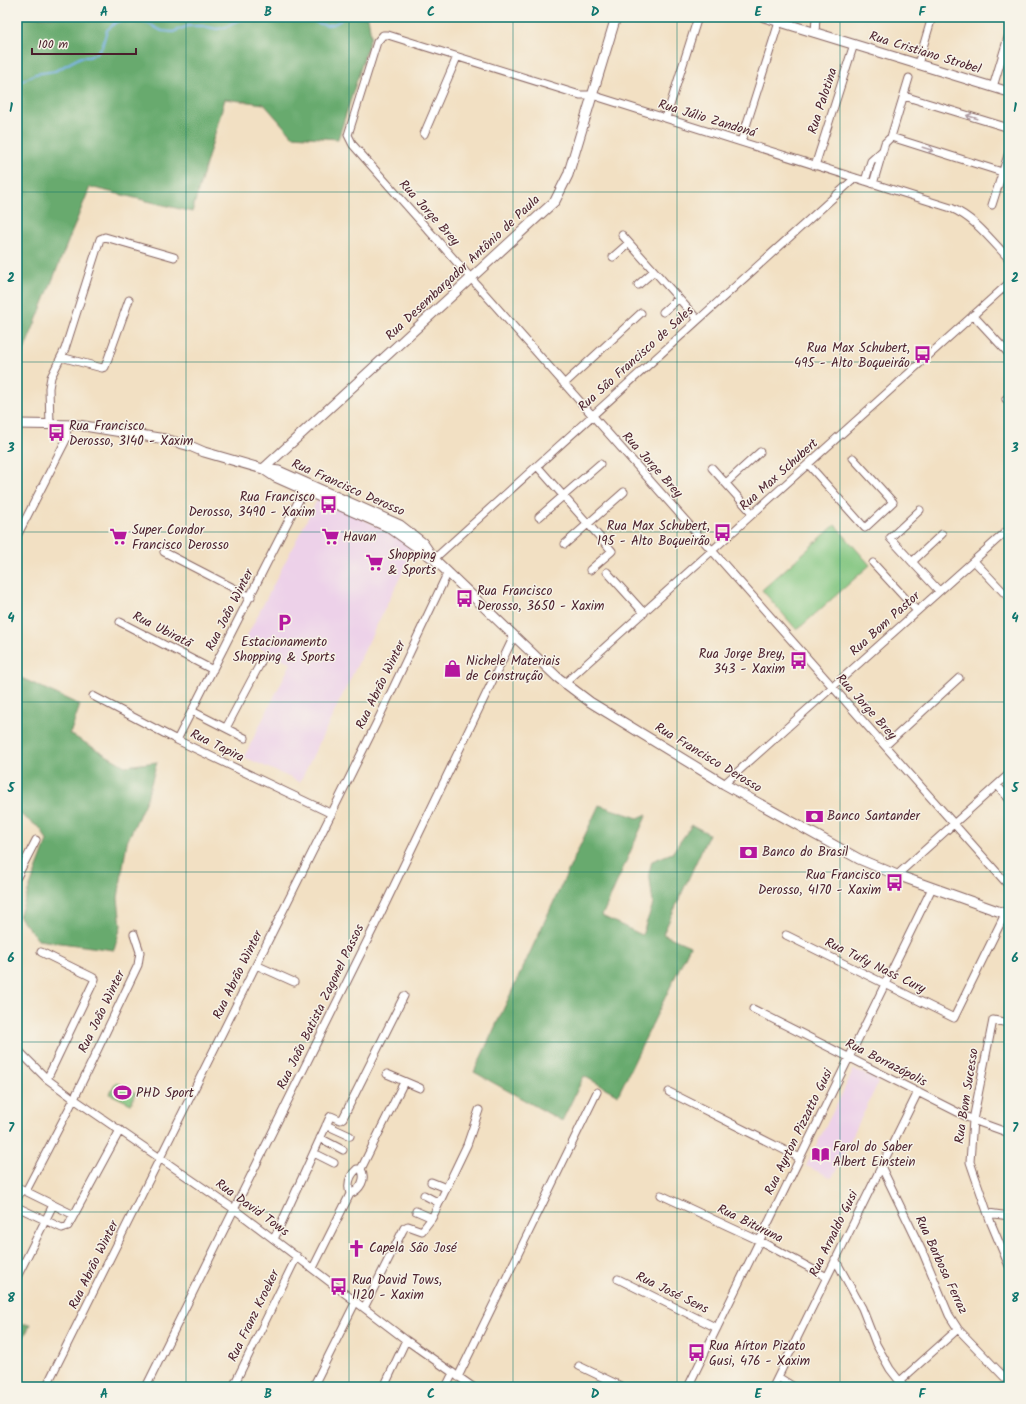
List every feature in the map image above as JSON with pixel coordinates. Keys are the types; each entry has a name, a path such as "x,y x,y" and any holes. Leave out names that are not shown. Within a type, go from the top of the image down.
{"main road":[{"name":"Rua Desembargador Antônio de Paula","path":"263,469 554,201 568,175 616,17"},
{"name":"Rua Cristiano Strobel","path":"764,17 1009,92"},
{"name":"Rua Francisco Derosso","path":"17,424 78,425 165,439 263,469 279,471 400,525 423,543 434,559"},
{"name":"Rua Francisco Derosso","path":"263,469 275,477 390,528 434,559 564,684 586,700 724,784 854,856 897,875 1007,914"}],"street":[{"path":"666,118 698,17"},
{"path":"815,33 816,17"},
{"path":"918,64 932,17"},
{"path":"741,142 779,22"},
{"path":"993,87 1009,34"},
{"name":"Rua Júlio Zandoná","path":"380,37 388,35 580,95 592,95 951,208 964,214 975,223 1009,259"},
{"name":"Rua Jorge Brey","path":"380,37 376,42 349,131 348,139 1009,886"},
{"name":"Rua Palotina","path":"815,166 854,44"},
{"path":"424,134 457,56"},
{"path":"873,184 885,142 891,137 910,78"},
{"path":"904,96 1009,128"},
{"path":"891,137 1002,172"},
{"path":"865,181 871,161 883,150"},
{"path":"992,205 1009,152"},
{"name":"Rua São Francisco de Sales","path":"434,559 855,178"},
{"path":"622,236 698,320"},
{"path":"50,425 50,379 61,357 100,239 105,237 174,257"},
{"path":"613,257 629,243"},
{"path":"638,285 654,271"},
{"name":"Rua Max Schubert","path":"564,684 1009,283"},
{"path":"664,312 678,299"},
{"path":"61,357 102,368 105,367 129,300"},
{"path":"564,384 641,314"},
{"path":"973,315 1009,354"},
{"path":"17,536 67,438 66,425"},
{"path":"726,484 760,452"},
{"path":"808,464 865,528 893,502 853,458"},
{"path":"539,517 600,464"},
{"path":"537,466 612,550 590,570"},
{"path":"712,468 754,514"},
{"name":"Rua João Winter","path":"177,740 251,597 304,490"},
{"path":"565,544 624,492"},
{"path":"920,510 890,538 939,591"},
{"name":"Rua Bom Pastor","path":"724,784 1009,529"},
{"path":"912,562 942,534"},
{"path":"164,552 251,597"},
{"path":"974,561 1009,598"},
{"path":"873,563 917,611"},
{"name":"Rua Abrão Winter","path":"46,1387 332,814 448,572"},
{"path":"607,572 644,613"},
{"name":"Rua Ubiratã","path":"120,622 213,670"},
{"name":"Rua João Batista Zagonel Passos","path":"146,1387 378,918 514,636"},
{"path":"226,728 261,662"},
{"path":"885,746 959,678"},
{"name":"Rua Tapira","path":"93,696 177,740 332,814"},
{"path":"192,711 245,738"},
{"path":"897,875 1009,774"},
{"path":"997,785 1009,799"},
{"path":"17,877 36,840"},
{"name":"Rua Ayrton Pizzatto Gusi","path":"688,1387 932,888"},
{"name":"Rua Tufy Nass Cury","path":"786,935 954,1018 1007,914"},
{"name":"Rua João Winter","path":"17,1199 74,1099 138,965 140,952 134,934"},
{"path":"41,952 94,979 47,1079"},
{"path":"256,965 294,982"},
{"path":"274,1239 326,1124 331,1116 340,1120 343,1118 404,996"},
{"name":"Rua Borrazópolis","path":"753,1009 973,1120 1009,1133"},
{"name":"Rua Bom Sucesso","path":"1009,1023 993,1020 973,1120 970,1162 992,1228 1009,1266"},
{"name":"Rua David Tows","path":"17,1049 47,1079 234,1209 406,1340 473,1387"},
{"path":"387,1074 420,1088"},
{"path":"350,1194 348,1187 351,1175 360,1169 404,1082"},
{"path":"446,1387 456,1375 597,1092"},
{"path":"669,1092 800,1158"},
{"name":"Rua Arnaldo Gusi","path":"773,1387 918,1092"},
{"path":"364,1308 404,1228 408,1226 422,1232 432,1218 467,1145 479,1110"},
{"path":"326,1124 350,1136"},
{"path":"17,1207 45,1221 65,1228 74,1215 120,1130"},
{"path":"320,1138 343,1150"},
{"path":"314,1152 334,1163"},
{"name":"Rua Barbosa Ferraz","path":"881,1166 923,1253 949,1315 958,1329 997,1367 1009,1382"},
{"path":"313,1268 350,1194 359,1189 363,1178 363,1172 360,1169"},
{"path":"431,1182 446,1188"},
{"path":"22,1189 74,1215"},
{"path":"424,1195 439,1203"},
{"name":"Rua Bituruna","path":"660,1195 760,1241 827,1277"},
{"path":"17,1277 53,1205"},
{"path":"416,1211 432,1218"},
{"path":"988,1213 1009,1216"},
{"name":"Rua Franz Kroeker","path":"233,1387 297,1256"},
{"path":"835,1259 862,1308 876,1344 890,1369 902,1384 958,1329"},
{"name":"Rua José Sens","path":"618,1279 717,1328"},
{"path":"313,1387 356,1302"},
{"path":"384,1387 406,1340"},
{"path":"579,1366 623,1387"},
{"path":"778,1377 794,1387"}],"shaded area":[{"path":"318,498 393,533 415,547 300,782 244,757 291,663 245,640"},
{"path":"854,1069 879,1081 832,1178 806,1166"}],"green space":[{"path":"17,17 368,17 371,36 338,139 292,136 264,104 225,99 192,212 90,187 17,368"},
{"path":"835,525 870,565 797,630 762,590"},
{"path":"17,676 80,705 70,734 125,766 157,762 147,798 127,842 118,898 121,926 114,950 38,940 19,916 47,841 41,829 17,812"},
{"path":"599,805 638,818 647,814 602,916 642,935 653,904 649,872 652,861 672,853 692,825 709,834 663,934 690,946 618,1095 584,1076 562,1121 474,1072"},
{"name":"PHD Sport","path":"116,1082 136,1093 131,1104 110,1094"},
{"path":"17,1324 31,1324 17,1349"}],"waterway":[{"path":"17,84 35,74 55,71 81,57 89,57 95,54 102,47 107,30 116,22 128,19 141,20 162,31 173,32 188,26 202,26 217,29 227,27 237,21 249,18 263,20 275,17"},
{"path":"307,17 326,25 331,25 340,21 344,17"}],"place":[{"name":"Rua Max Schubert, 495 - Alto Boqueirão","path":"923,355"},
{"name":"Rua Francisco Derosso, 3140 - Xaxim","path":"56,433"},
{"name":"Rua Francisco Derosso, 3490 - Xaxim","path":"328,504"},
{"name":"Rua Max Schubert, 195 - Alto Boqueirão","path":"723,533"},
{"name":"Super Condor Francisco Derosso","path":"119,537"},
{"name":"Havan","path":"330,537"},
{"name":"Shopping & Sports","path":"375,562"},
{"name":"Rua Francisco Derosso, 3650 - Xaxim","path":"464,598"},
{"name":"Estacionamento Shopping & Sports","path":"284,623"},
{"name":"Rua Jorge Brey, 343 - Xaxim","path":"798,661"},
{"name":"Nichele Materiais de Construção","path":"453,668"},
{"name":"Banco Santander","path":"814,816"},
{"name":"Banco do Brasil","path":"749,852"},
{"name":"Rua Francisco Derosso, 4170 - Xaxim","path":"894,882"},
{"name":"PHD Sport","path":"123,1093"},
{"name":"Farol do Saber Albert Einstein","path":"820,1154"},
{"name":"Capela São José","path":"356,1248"},
{"name":"Rua David Tows, 1120 - Xaxim","path":"339,1287"},
{"name":"Rua Aírton Pizato Gusi, 476 - Xaxim","path":"696,1353"}]}
